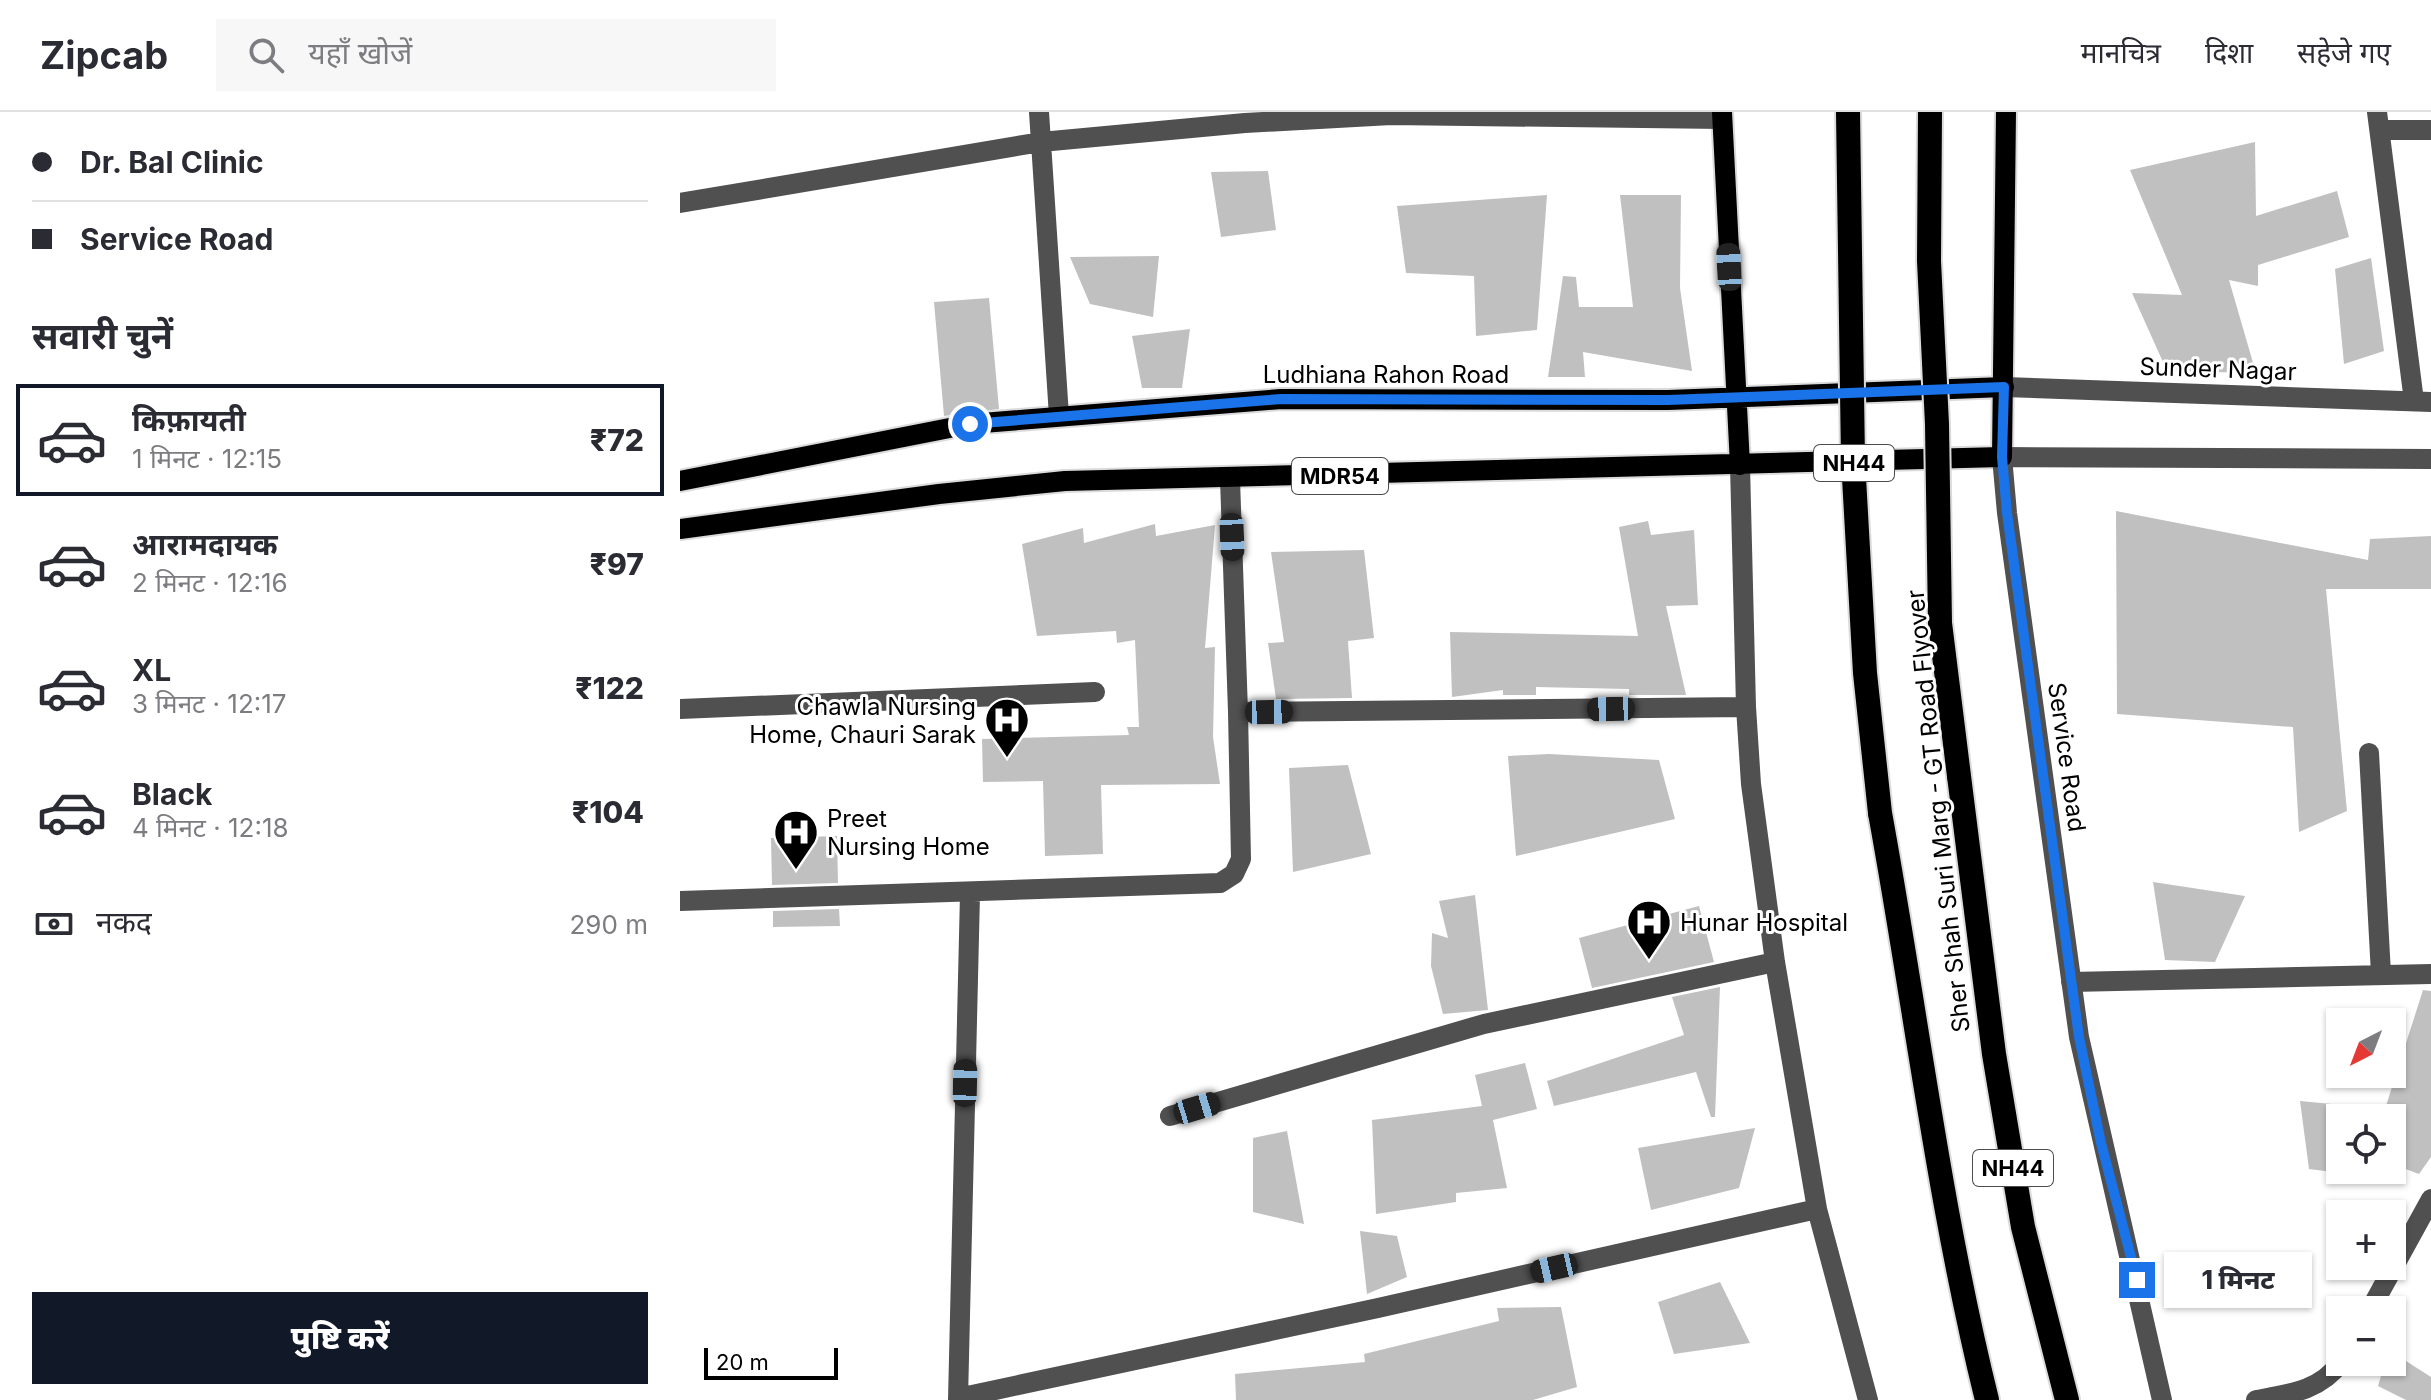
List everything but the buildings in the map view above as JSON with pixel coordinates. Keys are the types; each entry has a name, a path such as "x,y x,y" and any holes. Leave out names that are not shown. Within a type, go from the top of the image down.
{"highway":[{"name":"Sher Shah Suri Marg - GT Road Flyover","path":"1848,112 1853,460 1865,673 1880,813 1910,978 1934,1153 1987,1400"},
{"name":"Sher Shah Suri Marg - GT Road Flyover","path":"1930,112 1929,261 1937,424 1940,623 1994,1054 2023,1227 2067,1400"}],"main road":[{"name":"Service Road","path":"2002,457 2006,112"},
{"path":"1722,115 1740,465"},
{"name":"Ludhiana Rahon Road","path":"680,481 970,424 1281,399 1736,397 2004,387"},
{"name":"MDR54","path":"680,529 1065,481 2002,457"}],"street":[{"path":"1039,112 1059,416"},
{"path":"680,203 1041,142 1245,123 1391,115 1722,115"},
{"path":"2423,402 2378,121 2431,130"},
{"name":"Sunder Nagar","path":"2004,387 2423,402"},
{"path":"2002,457 2431,459"},
{"name":"Service Road","path":"2002,457 2071,982 2089,1085 2162,1400"},
{"path":"1740,465 1751,784 1775,962 1817,1209 1868,1400"},
{"path":"680,901 970,894 1220,883 1234,874 1241,859 1230,479"},
{"path":"680,709 1095,692"},
{"path":"1238,712 1746,707"},
{"path":"2369,753 2381,974"},
{"path":"970,894 958,1399 1817,1209"},
{"path":"1170,1116 1484,1024 1775,962"},
{"path":"2071,982 2431,974"},
{"path":"2378,1296 2431,1199"},
{"path":"2256,1400 2307,1390 2330,1376"}],"place":[{"name":"Chawla Nursing Home, Chauri Sarak","path":"1007,759"},
{"name":"Preet Nursing Home","path":"796,871"},
{"name":"Hunar Hospital","path":"1649,961"}],"route":[{"path":"970,424 1281,399 1668,400 2004,387 2002,457 2007,513 2079,1037 2101,1143 2137,1280"}]}
